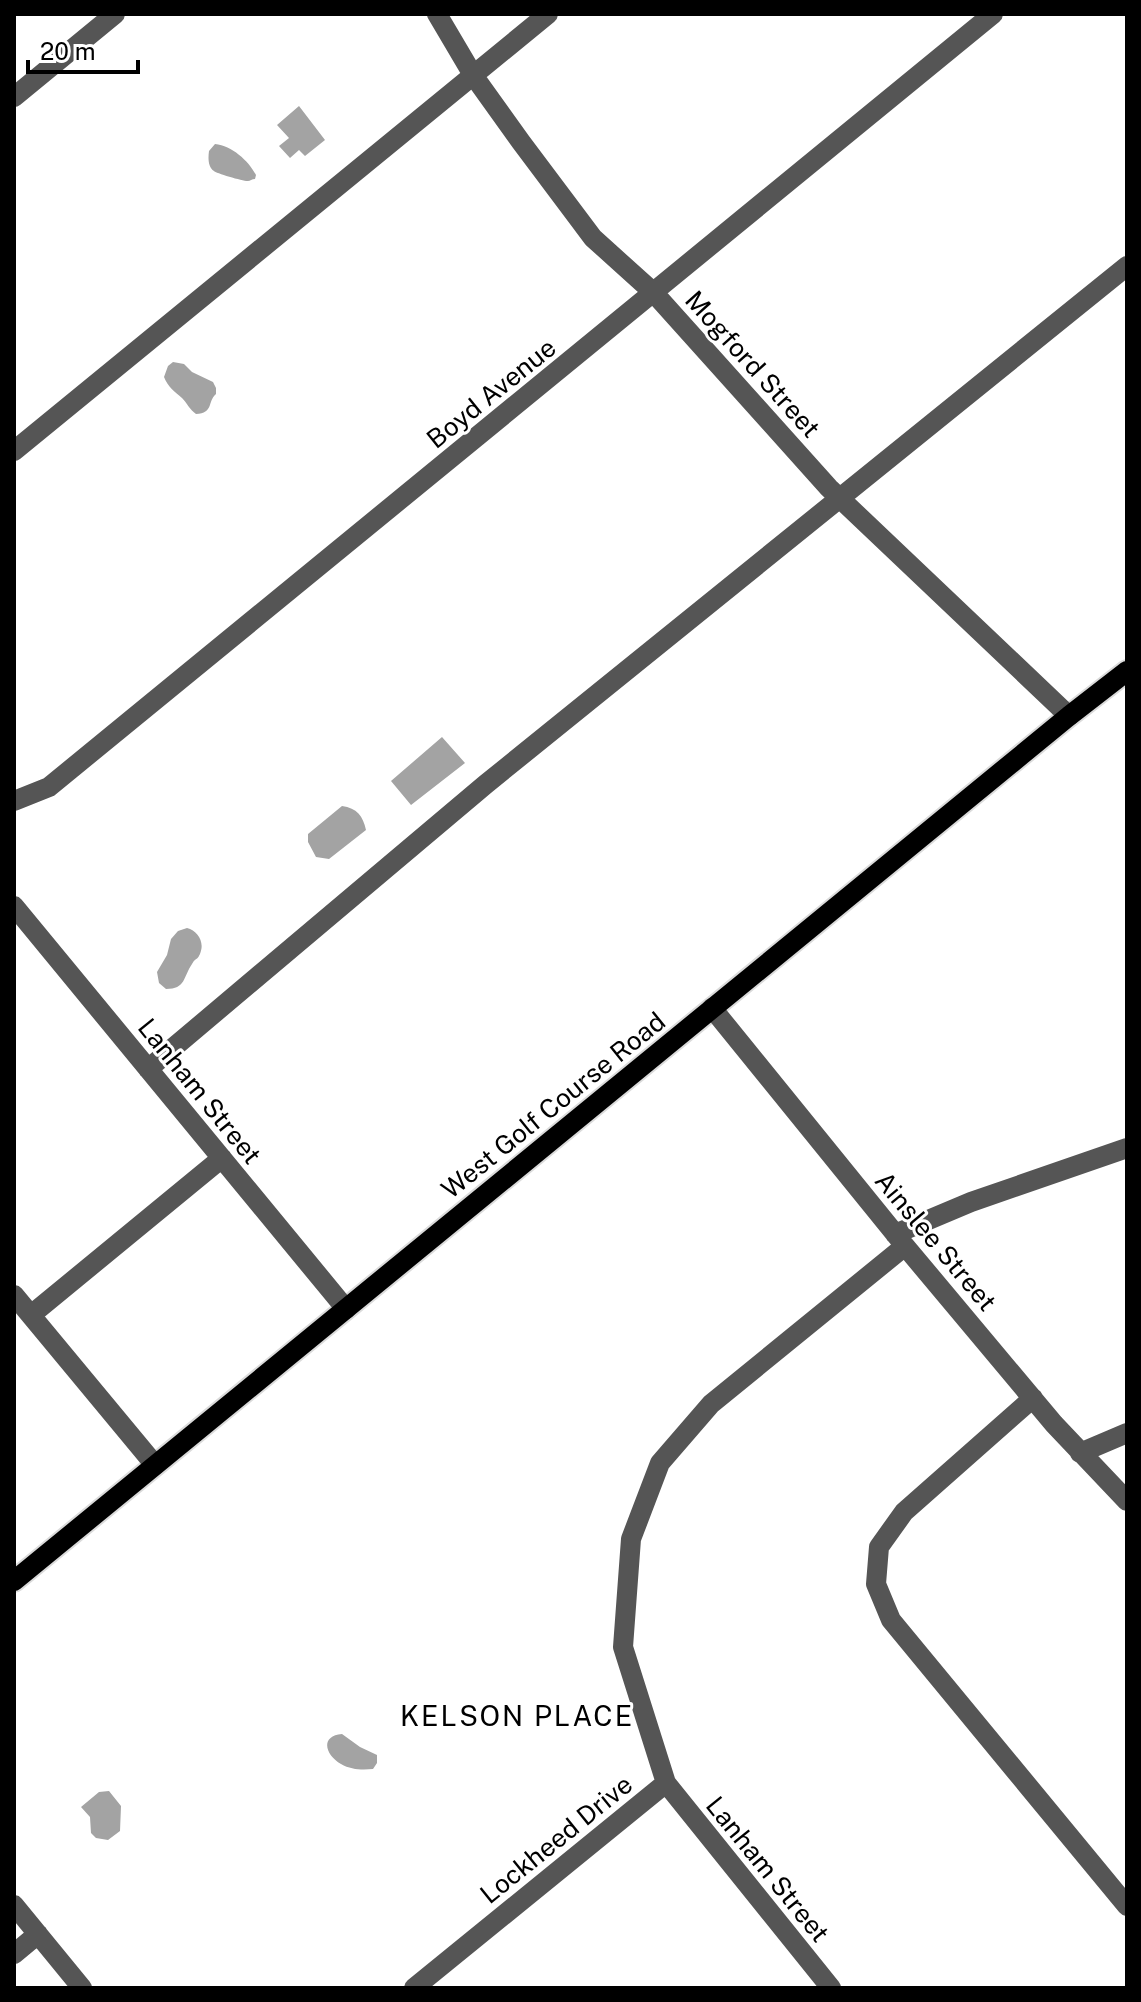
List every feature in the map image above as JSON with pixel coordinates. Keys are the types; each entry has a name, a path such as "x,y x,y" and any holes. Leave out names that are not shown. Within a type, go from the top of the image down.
{"main road":[{"name":"West Golf Course Road","path":"14,1581 1127,671"}],"street":[{"path":"14,97 115,14"},
{"name":"Mogford Street","path":"437,14 473,75 593,238 654,293 839,498 1069,716"},
{"path":"14,451 548,14"},
{"name":"Boyd Avenue","path":"14,801 49,787 993,14"},
{"path":"148,1069 486,784 1127,266"},
{"name":"Lanham Street","path":"14,906 346,1309"},
{"name":"Ainslee Street","path":"712,1008 1033,1398 1127,1501"},
{"name":"Lockheed Drive","path":"414,1988 666,1783 623,1647 631,1539 660,1463 711,1404 900,1240 971,1202 1127,1148"},
{"path":"31,1315 222,1158"},
{"path":"14,1295 155,1465"},
{"path":"1033,1398 904,1512 879,1547 876,1584 891,1620 1127,1906"},
{"path":"1080,1453 1127,1433"},
{"name":"Lanham Street","path":"666,1783 831,1988"},
{"path":"14,1905 82,1988"},
{"path":"14,1954 38,1934"}],"shaded area":[{"path":"299,106 325,140 305,156 299,150 290,158 279,146 289,138 277,125"},
{"path":"215,144 244,159 253,169 255,179 242,180 212,169 209,151"},
{"path":"173,362 184,364 192,372 213,382 216,394 205,412 196,414 167,384 164,377"},
{"path":"442,737 465,763 411,805 391,781"},
{"path":"342,806 358,814 366,830 329,859 316,857 308,842 308,834"},
{"path":"187,928 200,938 200,954 181,985 166,989 159,983 157,972 167,955 171,939 178,931"},
{"path":"342,1734 377,1755 373,1769 349,1767 332,1756 328,1742 330,1738"},
{"path":"109,1791 121,1806 120,1831 108,1840 96,1838 91,1833 90,1817 81,1807 99,1792"}],"district":[{"name":"KELSON PLACE","path":"517,1715"}]}
